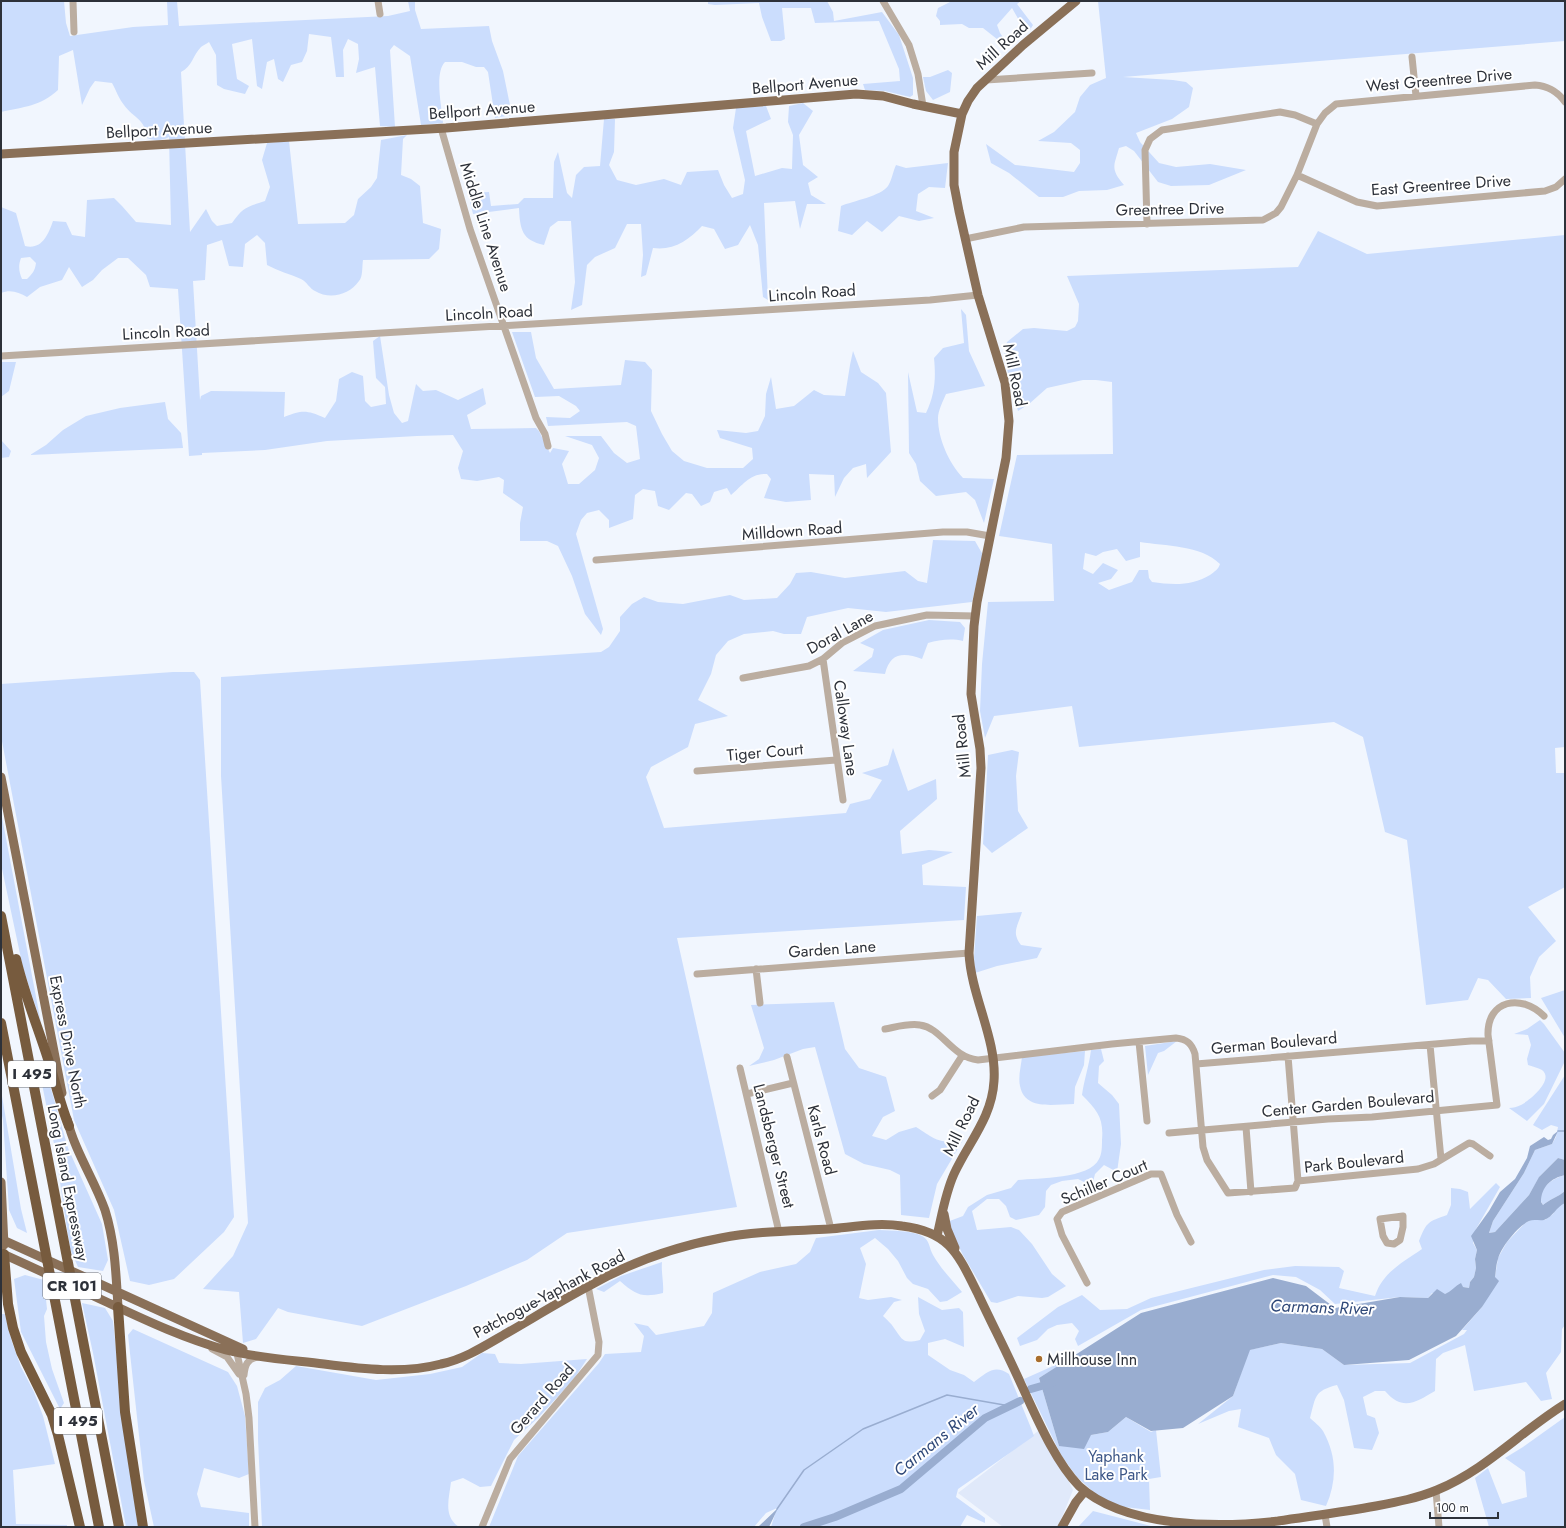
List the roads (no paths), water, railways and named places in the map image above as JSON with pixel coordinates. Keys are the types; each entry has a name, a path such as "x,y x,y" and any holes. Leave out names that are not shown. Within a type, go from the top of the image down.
{"highway":[{"path":"1,908 22,982 48,1060 61,1106 69,1126"},
{"name":"Long Island Expressway","path":"1,916 120,1527"},
{"name":"I 495","path":"1,1023 99,1527"},
{"path":"3,1254 7,1300 13,1328 21,1352 52,1415 80,1527"},
{"path":"118,1307 124,1406 143,1527"}],"main road":[{"name":"Mill Road","path":"937,1236 943,1207 953,1175 980,1129 990,1106 994,1086 993,1059 971,976 969,954 981,768 981,754 971,694 971,662 975,616 1008,447 1009,421 1007,392 1002,371 978,296 965,239 956,194 954,152 962,114 972,94 1023,45 1076,1"},
{"name":"Bellport Avenue","path":"1,154 441,128 856,94 883,96 962,114"},
{"name":"Express Drive North","path":"1,777 69,1126 77,1149 102,1202 109,1225 115,1257 118,1307"},
{"path":"1,1182 3,1254"},
{"path":"943,1207 945,1223 957,1255 997,1332 1042,1428 1067,1471 1085,1492 1103,1503 1119,1511 1162,1525 1216,1527 1257,1524 1391,1504 1436,1491 1486,1463 1546,1416 1565,1404"},
{"name":"Patchogue-Yaphank Road","path":"2,1240 117,1292 236,1349 258,1357 380,1370 422,1368 456,1360 588,1286 641,1261 679,1248 721,1238 779,1232 897,1225 928,1232 937,1236"},
{"path":"937,1236 949,1245 957,1255"},
{"name":"Patchogue-Yaphank Road","path":"3,1254 176,1334 269,1357"},
{"path":"1062,1527 1076,1502 1085,1492"}],"street":[{"path":"73,1 74,32"},
{"path":"378,1 380,14"},
{"path":"883,1 909,45 918,74 923,106"},
{"path":"1412,57 1416,96"},
{"path":"986,80 1092,73"},
{"name":"West Greentree Drive","path":"1317,124 1325,113 1336,104 1416,96 1541,85 1559,94 1565,102"},
{"path":"1147,224 1145,150 1150,139 1162,130 1280,112 1295,115 1317,124"},
{"name":"Greentree Drive","path":"965,239 1024,227 1263,220 1276,213 1281,207 1297,175 1317,124"},
{"name":"Middle Line Avenue","path":"441,128 470,229 536,418 545,434 548,446"},
{"name":"East Greentree Drive","path":"1297,175 1356,202 1377,206 1545,191 1556,187 1565,179"},
{"name":"Lincoln Road","path":"1,356 978,296"},
{"name":"Milldown Road","path":"596,560 943,532 967,532 990,536"},
{"name":"Doral Lane","path":"743,678 809,666 823,659 842,643 875,626 927,615 975,616"},
{"name":"Calloway Lane","path":"823,659 836,760 843,800"},
{"name":"Tiger Court","path":"697,771 836,760"},
{"name":"Garden Lane","path":"697,974 969,954"},
{"path":"756,969 760,1003"},
{"path":"1489,1041 1488,1027 1490,1020 1495,1012 1505,1003 1525,1004 1537,1010 1544,1016"},
{"path":"885,1029 920,1025 935,1032 962,1056 940,1090 932,1096"},
{"name":"German Boulevard","path":"962,1056 978,1060 993,1059 1029,1053 1176,1038 1185,1039 1192,1046 1196,1064 1430,1044 1489,1041"},
{"name":"Center Garden Boulevard","path":"1168,1133 1497,1105 1489,1041"},
{"path":"1139,1042 1147,1121"},
{"path":"1430,1044 1441,1159"},
{"path":"1288,1056 1298,1181"},
{"name":"Karls Road","path":"787,1057 831,1229"},
{"path":"1196,1064 1201,1131"},
{"name":"Landsberger Street","path":"740,1068 779,1232"},
{"path":"747,1094 793,1083"},
{"path":"1246,1127 1251,1192"},
{"name":"Park Boulevard","path":"1201,1131 1203,1147 1207,1160 1228,1194 1295,1188 1298,1181 1406,1171 1434,1164 1469,1143 1473,1144 1490,1156"},
{"name":"Schiller Court","path":"1087,1283 1062,1235 1057,1219 1062,1212 1151,1174 1161,1174 1177,1215 1191,1242"},
{"name":"Gerard Road","path":"482,1527 510,1459 598,1355 599,1342 588,1286"},
{"path":"176,1334 227,1357 244,1381"},
{"path":"236,1349 244,1381 249,1418 255,1527"},
{"path":"244,1381 246,1365 251,1359 258,1357"},
{"path":"1436,1491 1439,1527"},
{"path":"1325,1515 1327,1527"}],"water":[{"path":"1558,1131 1552,1144 1535,1150 1524,1173 1493,1221 1489,1233 1495,1232 1529,1195 1539,1177 1558,1158 1565,1160 1565,1175 1555,1178 1548,1184 1541,1197 1541,1202 1543,1205 1565,1191 1565,1203 1547,1219 1531,1220 1520,1227 1510,1237 1497,1261 1495,1277 1499,1281 1482,1307 1456,1336 1409,1360 1344,1365 1322,1349 1281,1343 1250,1350 1233,1396 1183,1428 1151,1431 1126,1417 1108,1432 1091,1435 1084,1449 1059,1446 1039,1378 1141,1313 1273,1278 1306,1286 1335,1308 1400,1297 1428,1298 1437,1289 1445,1294 1461,1283 1463,1287 1469,1288 1476,1268 1475,1259 1477,1250 1471,1236 1489,1211 1500,1192 1515,1179 1527,1158 1530,1146 1544,1137 1548,1140 1551,1139"},
{"path":"778,1508 769,1527 758,1527 759,1526"}],"waterway":[{"path":"1558,1131 1565,1131"},
{"name":"Carmans River","path":"1031,1389 1052,1383"},
{"path":"777,1509 804,1470 863,1429 947,1395 1010,1406"},
{"name":"Carmans River","path":"804,1527 835,1517 901,1489 985,1418 1020,1401"}],"place":[{"name":"Millhouse Inn","path":"1039,1359"}],"park label":[{"name":"Yaphank Lake Park","path":"1116,1465"}]}
